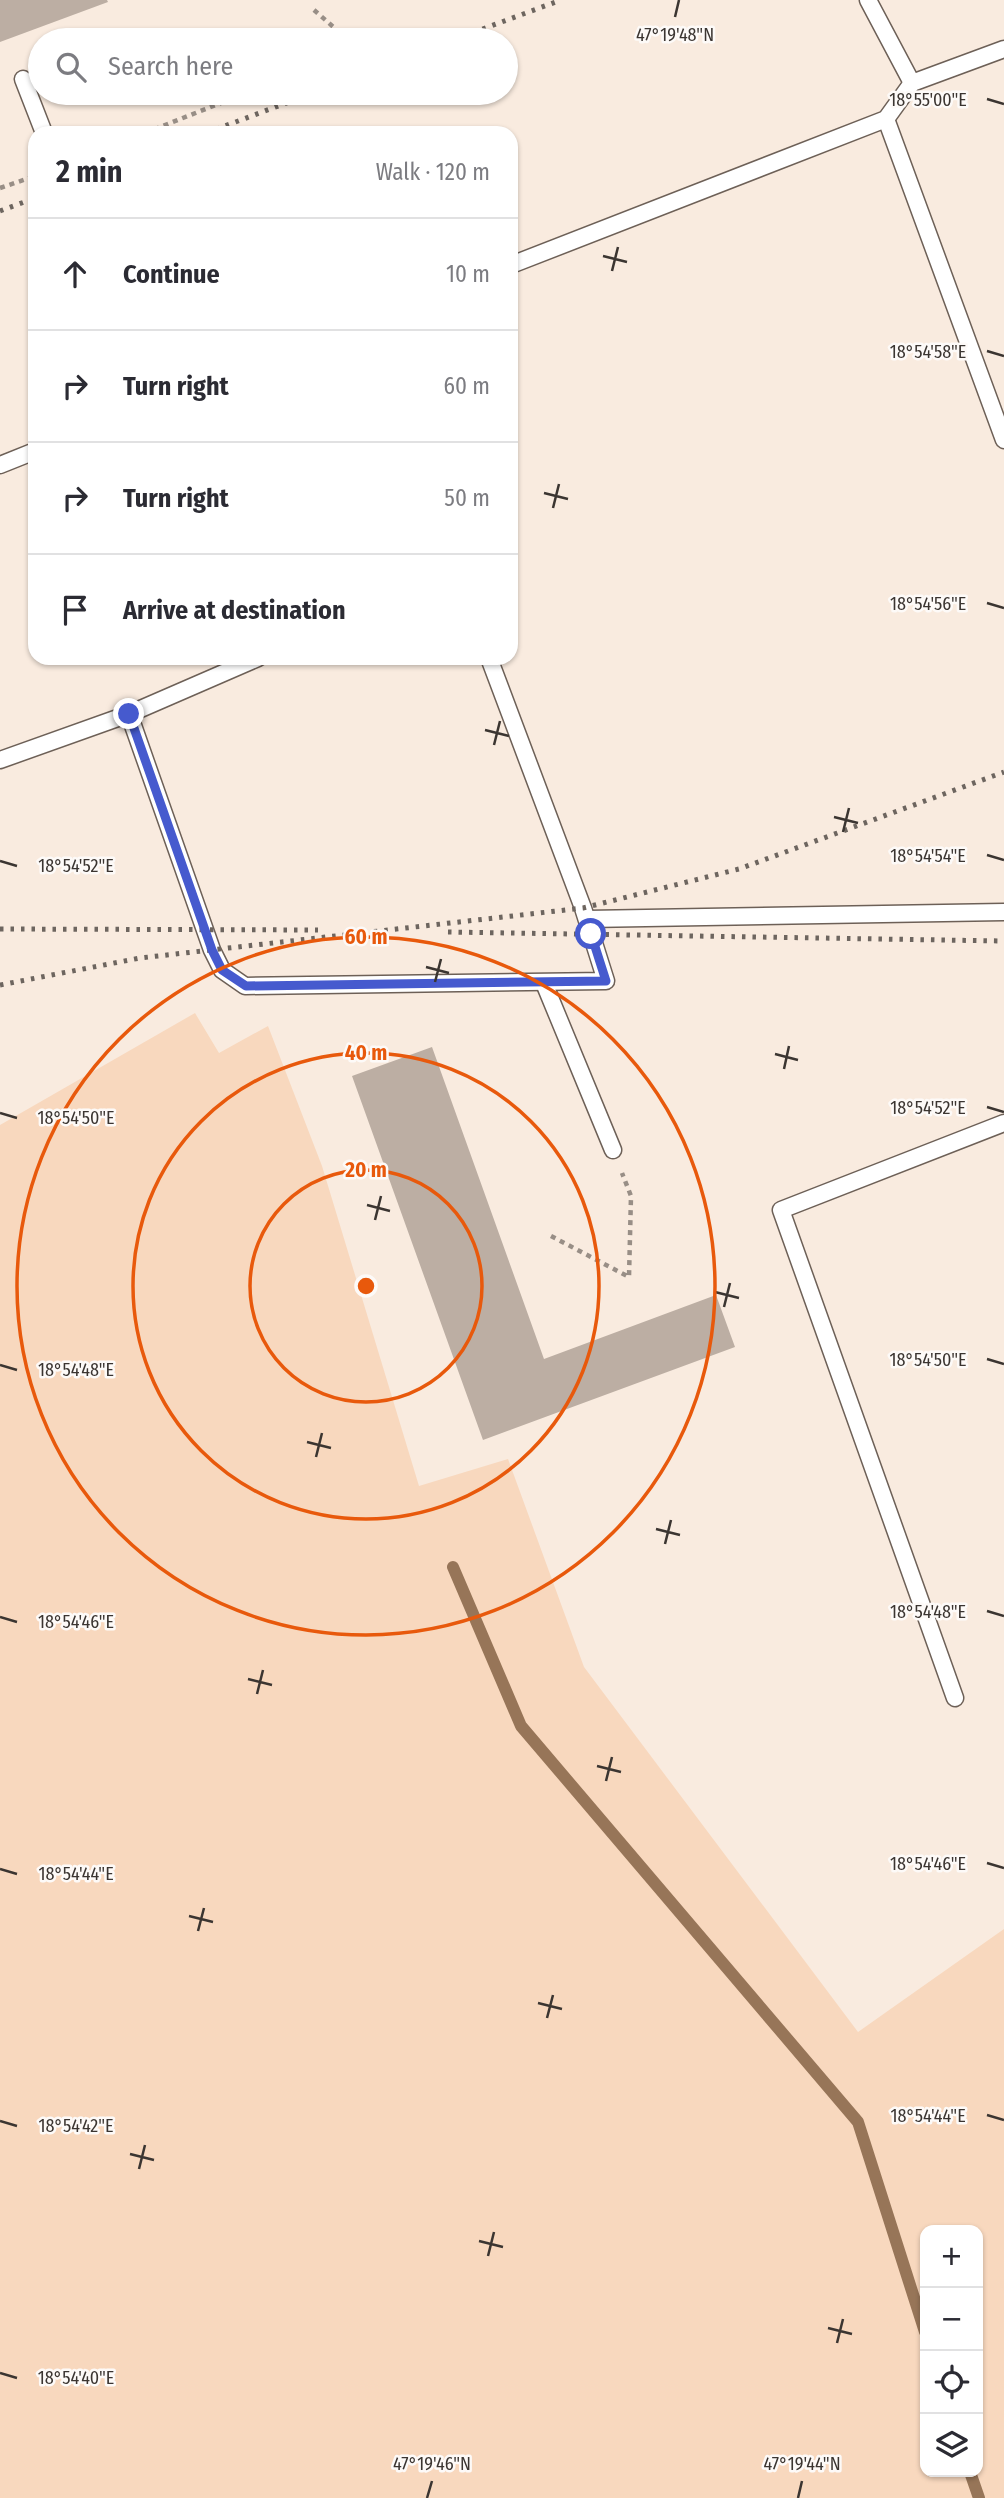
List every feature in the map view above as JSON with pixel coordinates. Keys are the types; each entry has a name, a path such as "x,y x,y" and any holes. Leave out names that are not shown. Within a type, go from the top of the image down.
{"lane":[{"path":"868,0 912,83"},
{"path":"518,262 886,119 912,83 1004,49"},
{"path":"23,79 28,92"},
{"path":"33,105 41,126"},
{"path":"886,119 1004,440"},
{"path":"0,465 28,454"},
{"path":"0,760 129,714 242,665"},
{"path":"129,714 212,950 222,970 246,986 544,984 606,981 587,919 492,665"},
{"path":"587,919 1004,912"},
{"path":"544,984 613,1150"},
{"path":"955,1698 781,1210 1004,1123"}],"path":[{"path":"314,10 336,28"},
{"path":"163,126 216,105"},
{"path":"0,188 28,178"},
{"path":"551,1236 629,1277 631,1196 613,1150"}],"shaded area":[{"path":"195,1013 219,1053 268,1026 322,1166 419,1486 508,1459 584,1667 858,2032 1004,1929 1004,2498 0,2498 0,1125"}],"building":[{"path":"0,0 108,2 38,28 28,28 28,32 0,42"},
{"path":"432,1047 544,1359 716,1295 735,1347 483,1440 352,1076"}],"waterway":[{"path":"453,1567 521,1726 858,2122 920,2316"},
{"path":"972,2477 979,2498"}],"railway":[{"path":"485,28 561,0"},
{"path":"225,126 281,105"},
{"path":"0,211 28,201"},
{"path":"0,985 140,958 583,908 739,869 1004,772"},
{"path":"0,929 318,930"},
{"path":"448,932 1004,941"}],"route":[{"path":"129,714 212,950 222,970 246,986 544,984 606,981 591,934"}]}
